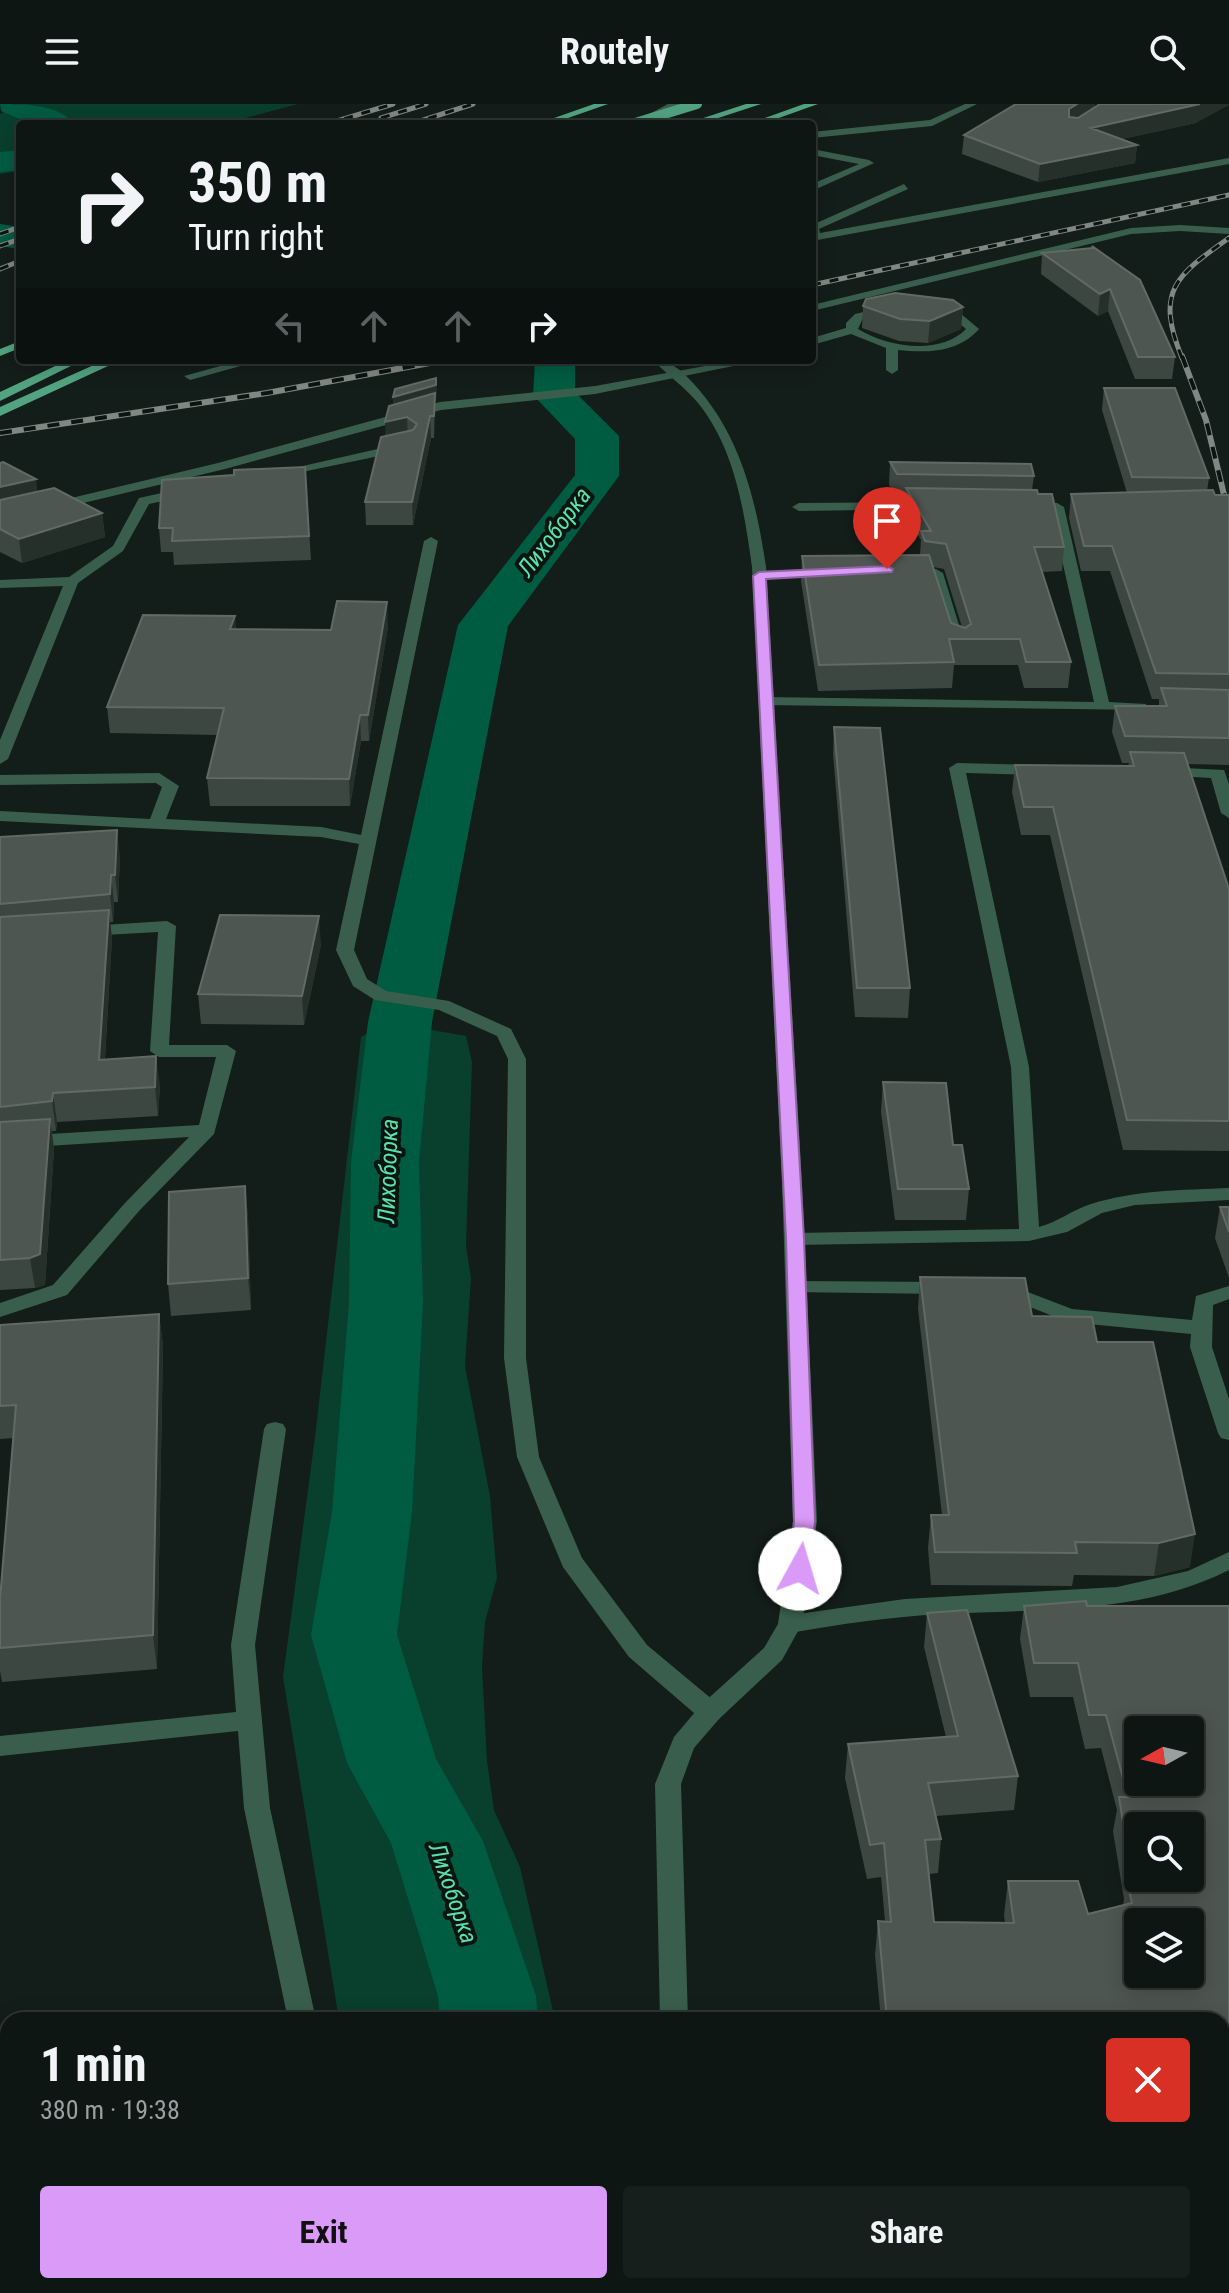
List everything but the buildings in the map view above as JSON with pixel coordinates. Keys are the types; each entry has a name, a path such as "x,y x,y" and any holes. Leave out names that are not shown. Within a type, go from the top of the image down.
{"main road":[{"path":"554,120 603,104"},
{"path":"647,120 697,104"},
{"path":"703,120 756,104"},
{"path":"765,120 813,104"},
{"path":"0,397 69,364"},
{"path":"0,412 106,364"}],"street":[{"path":"642,120 675,104"},
{"path":"816,135 932,123 972,104"},
{"path":"836,157 858,146 840,134"},
{"path":"816,153 869,163 816,186"},
{"path":"816,238 1229,161"},
{"path":"816,227 904,187"},
{"path":"816,307 1131,231 1180,228 1229,231"},
{"path":"816,341 852,330 873,342 892,346 937,347 968,337 973,329 956,315 894,308 859,316 852,323 852,330"},
{"path":"892,346 892,370"},
{"path":"190,376 240,364"},
{"path":"665,364 682,376 709,409 735,451 752,509 759,576 795,1239 805,1521 790,1624 773,1654 710,1712 683,1744 668,1784 674,2012"},
{"path":"0,519 221,466 440,406 595,390 738,364"},
{"path":"269,475 409,446"},
{"path":"0,759 72,581 118,548 144,501 206,488"},
{"path":"799,507 949,505"},
{"path":"1011,506 1064,507 1103,707"},
{"path":"431,541 345,950 359,982 381,996 443,1005 505,1033 517,1059 515,1358 528,1457 571,1561 638,1651 710,1712"},
{"path":"903,570 936,573 959,648"},
{"path":"759,576 847,571"},
{"path":"0,584 72,581"},
{"path":"765,702 1161,708"},
{"path":"1029,1235 1020,1067 957,768 1064,770"},
{"path":"1141,772 1218,773 1229,813"},
{"path":"0,780 159,778 171,786 156,824"},
{"path":"0,816 321,832 368,841"},
{"path":"0,1310 60,1290 132,1207 207,1130 227,1051 159,1051 167,926 61,933"},
{"path":"0,1143 207,1130"},
{"path":"795,1239 1029,1235 1060,1228 1095,1209 1135,1199 1229,1194"},
{"path":"796,1287 1001,1288 1068,1315 1202,1328"},
{"path":"1229,1292 1203,1301 1201,1347 1229,1433"},
{"path":"275,1429 243,1645 257,1808 300,2012"},
{"path":"790,1624 902,1608 1085,1597 1159,1588 1207,1574 1229,1560"},
{"path":"0,1746 249,1720"}],"shaded area":[{"path":"20,104 298,104 238,120 16,120 16,172 0,174 0,114"},
{"path":"404,1025 466,1036 472,1062 466,1246 471,1278 465,1366 490,1496 497,1578 485,1622 482,1666 487,1761 494,1810 520,1867 553,2012 505,2012 473,1890 432,1902 451,2012 338,2012 283,1677 315,1437 361,1037 377,1028"},
{"path":"473,1890 505,2012 451,2012 432,1902"}],"waterway":[{"name":"Лихоборка","path":"12,104 49,120"},
{"name":"Лихоборка","path":"0,162 16,160"},
{"name":"Лихоборка","path":"0,235 16,237"},
{"name":"Лихоборка","path":"488,2012 487,1996 437,1841 392,1763 354,1635 372,1512 386,1303 385,1162 400,1022 483,625 597,476 597,436 554,395 555,364"}],"railway":[{"path":"340,120 393,104"},
{"path":"381,118 426,104"},
{"path":"423,120 473,104"},
{"path":"816,284 1229,195"},
{"path":"0,234 16,228"},
{"path":"1182,358 1170,316 1175,287 1195,263 1229,238"},
{"path":"0,246 16,240"},
{"path":"0,269 16,263"},
{"path":"1182,356 1206,420 1226,503"},
{"path":"0,433 267,393 424,364"}],"route":[{"path":"800,1569 805,1521 795,1239 759,576 887,569"}]}
